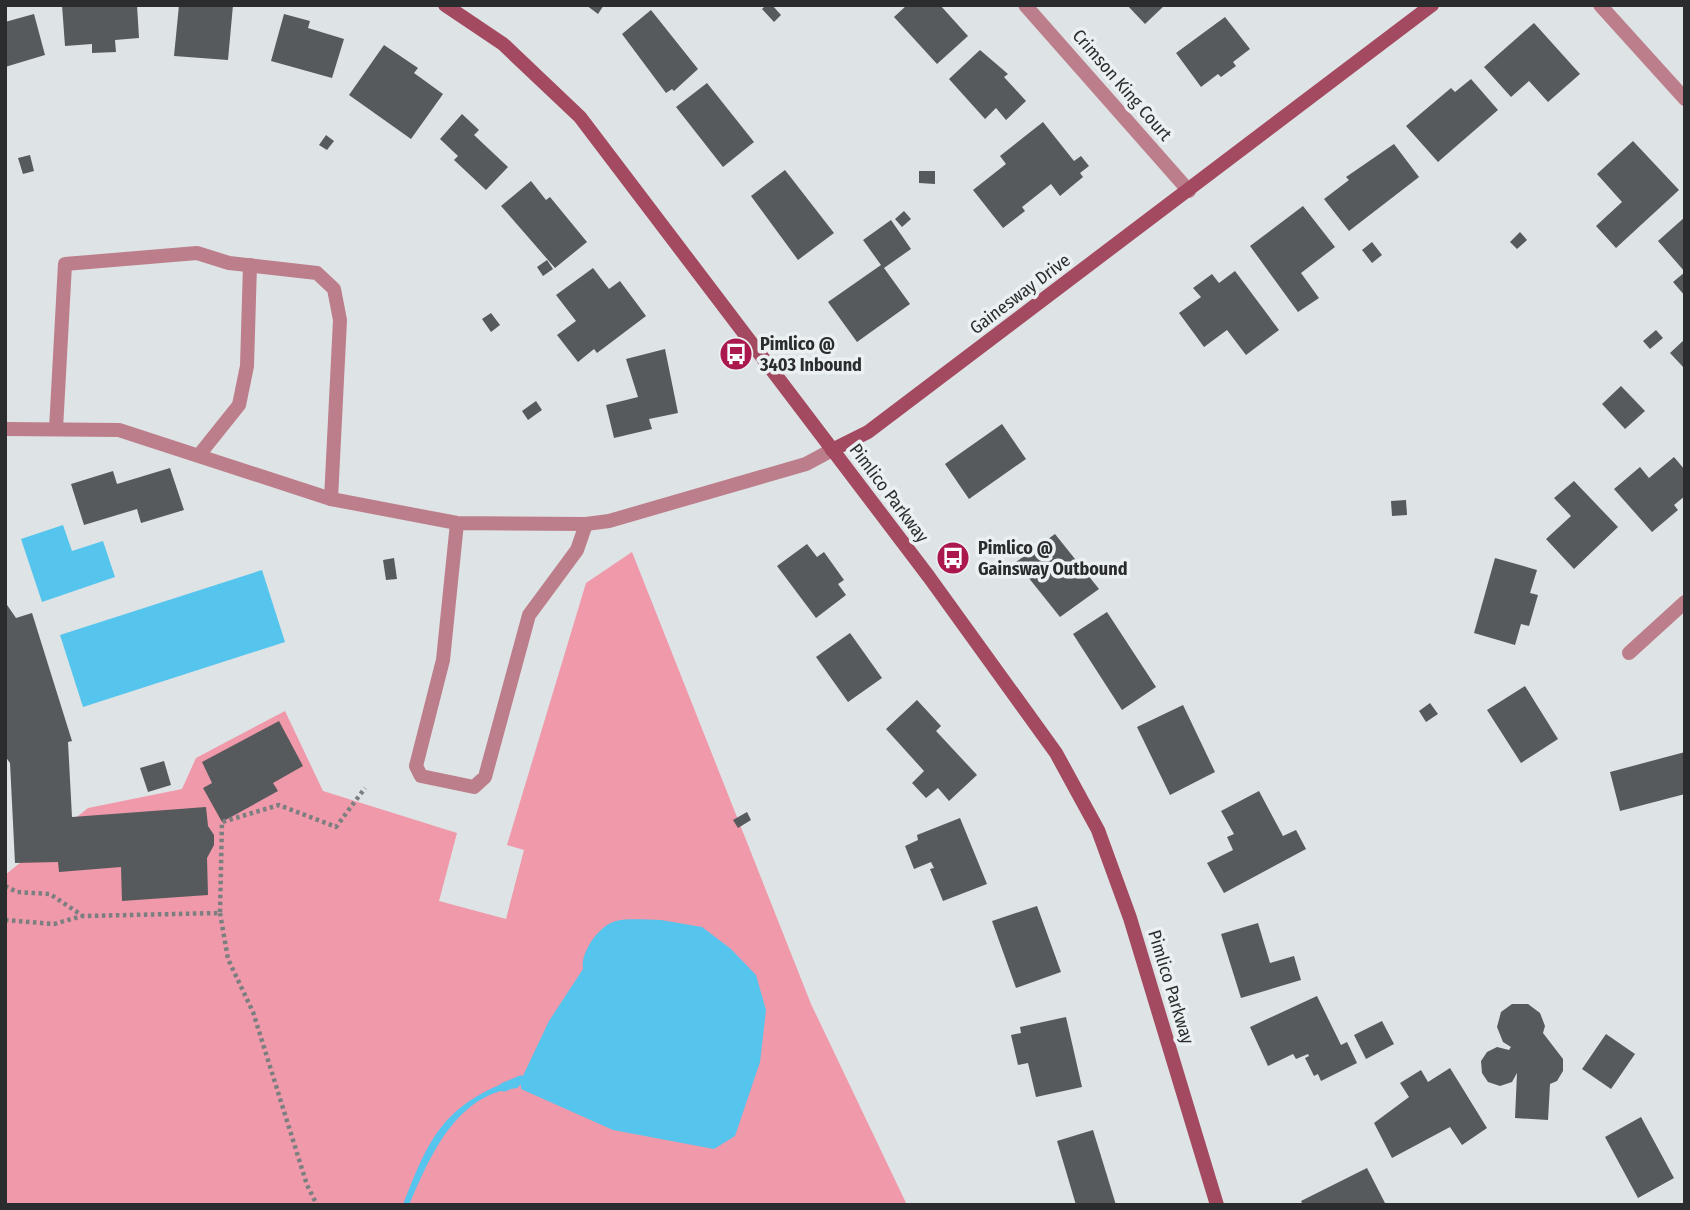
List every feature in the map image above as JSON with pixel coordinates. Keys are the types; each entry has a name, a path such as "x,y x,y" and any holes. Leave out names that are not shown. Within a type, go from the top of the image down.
{"street":[{"name":"Pimlico Parkway","path":"445,5 503,44 580,117 984,651 1056,753 1081,796 1130,918 1217,1205"},
{"name":"Crimson King Court","path":"1025,5 1189,191"},
{"name":"Gainesway Drive","path":"5,429 119,430 331,499 457,523 586,524 609,521 806,464 868,432 1432,5"},
{"path":"1600,5 1685,99"},
{"path":"56,429 65,264 197,253 229,263 317,273 334,289 340,320 331,499"},
{"path":"199,455 239,405 247,366 250,265"},
{"path":"457,523 443,660 416,766 421,776 474,786 485,777 529,615 577,550 586,524"},
{"path":"1629,653 1685,602"}],"path":[{"path":"317,1205 307,1185 253,1012 228,959 220,913 222,822 279,805 337,827 365,788"},
{"path":"5,886 17,892 50,894 83,916"},
{"path":"5,920 54,924 83,916 220,913"}],"shaded area":[{"path":"632,552 811,1004 907,1205 5,1205 5,875 88,808 182,789 196,758 285,711 323,791 457,833 439,901 506,919 524,850 507,845 586,583"}],"water":[{"path":"63,525 72,551 103,541 115,577 42,602 21,539"},
{"path":"262,570 285,642 83,707 60,635"},
{"path":"661,920 702,927 731,949 756,975 766,1010 760,1062 735,1136 714,1149 613,1130 521,1089 521,1080 549,1021 583,969 584,955 592,940 603,928 616,921"},
{"path":"504,1083 519,1083 518,1088 497,1092 478,1101 462,1114 437,1148 409,1205 403,1205 420,1164 438,1131 465,1104"}],"building":[{"path":"62,5 137,5 139,38 115,40 116,52 92,53 92,44 65,46"},
{"path":"179,5 233,5 228,60 174,56"},
{"path":"586,5 604,5 598,14"},
{"path":"766,5 772,5 781,15 774,22 762,9"},
{"path":"907,5 940,5 968,36 937,64 894,17"},
{"path":"1127,5 1165,5 1145,24"},
{"path":"651,10 698,69 674,91 672,89 666,93 622,34"},
{"path":"34,14 45,55 5,67 5,22"},
{"path":"284,14 310,21 308,28 344,39 332,78 271,61"},
{"path":"1225,17 1250,49 1233,62 1236,66 1221,77 1218,74 1201,87 1176,53"},
{"path":"1534,23 1580,74 1548,102 1529,81 1511,97 1484,67"},
{"path":"384,45 418,68 414,73 443,94 411,139 349,95"},
{"path":"980,50 1008,74 1004,77 1026,101 1006,120 996,108 985,119 949,79"},
{"path":"1471,79 1498,110 1438,162 1406,126 1451,88 1455,92"},
{"path":"707,83 754,142 723,167 676,107"},
{"path":"462,114 479,130 474,135 508,167 486,190 454,160 458,156 440,139"},
{"path":"1043,122 1074,161 1081,156 1089,166 1080,173 1083,177 1060,196 1051,184 1022,207 1025,211 1003,228 973,190 1006,164 1000,156"},
{"path":"326,135 334,141 327,150 319,145"},
{"path":"1633,141 1679,190 1616,248 1596,226 1622,202 1597,174"},
{"path":"1394,144 1419,177 1349,231 1324,199 1349,180 1346,177"},
{"path":"30,155 34,171 23,174 18,158"},
{"path":"785,170 834,233 798,260 751,196"},
{"path":"919,171 935,171 935,184 919,183"},
{"path":"531,181 546,200 550,197 587,242 555,268 501,206"},
{"path":"1303,206 1335,247 1301,273 1319,298 1298,312 1250,246"},
{"path":"904,211 911,219 902,227 895,219"},
{"path":"1685,217 1685,272 1658,241"},
{"path":"891,220 911,249 884,268 910,304 857,342 828,302 881,265 863,240"},
{"path":"1520,232 1527,240 1517,249 1510,242"},
{"path":"1372,242 1382,255 1372,263 1362,250"},
{"path":"547,260 553,269 543,276 537,267"},
{"path":"593,268 609,289 620,281 646,316 597,353 594,349 578,362 557,335 576,321 556,295"},
{"path":"1235,271 1279,330 1246,355 1227,330 1204,347 1179,313 1201,297 1193,288 1212,274 1219,283"},
{"path":"1685,272 1685,296 1673,282"},
{"path":"491,313 500,325 491,332 482,319"},
{"path":"1656,330 1663,338 1650,349 1643,341"},
{"path":"1685,339 1685,369 1670,353"},
{"path":"665,349 678,413 649,419 652,429 614,438 606,405 638,397 626,359"},
{"path":"1621,386 1645,411 1625,429 1602,404"},
{"path":"536,401 542,410 528,420 522,411"},
{"path":"1002,424 1026,459 969,499 945,464"},
{"path":"1674,457 1685,470 1685,496 1674,505 1678,510 1652,532 1614,489 1640,467 1649,478"},
{"path":"170,468 184,510 141,523 137,509 84,525 71,484 113,471 117,484"},
{"path":"1574,481 1618,527 1574,569 1546,539 1571,516 1554,498"},
{"path":"1406,500 1407,515 1392,516 1391,501"},
{"path":"1055,534 1099,589 1060,617 1016,562"},
{"path":"807,544 817,557 824,552 844,580 838,584 846,595 816,618 777,566"},
{"path":"394,558 397,579 386,580 383,560"},
{"path":"1495,558 1537,570 1530,593 1538,595 1529,626 1521,624 1515,645 1474,633"},
{"path":"5,602 16,618 32,613 72,741 68,742 72,817 206,807 208,826 214,835 214,845 207,858 208,895 122,901 121,867 59,872 58,862 15,863 10,763 5,756"},
{"path":"1107,612 1156,687 1122,710 1073,634"},
{"path":"850,633 882,678 848,702 816,657"},
{"path":"1525,686 1558,739 1521,763 1487,710"},
{"path":"917,700 941,726 936,731 977,775 949,801 938,788 926,798 912,783 924,771 886,729"},
{"path":"1430,703 1438,714 1426,722 1419,711"},
{"path":"1183,705 1215,772 1170,795 1137,727"},
{"path":"279,721 303,766 273,783 278,791 222,822 203,788 212,783 202,762"},
{"path":"1685,752 1685,794 1620,811 1610,772"},
{"path":"164,761 171,785 148,792 140,768"},
{"path":"1259,791 1283,836 1296,830 1306,849 1224,893 1207,863 1233,850 1227,837 1234,834 1221,811"},
{"path":"747,812 751,820 738,828 733,820"},
{"path":"960,818 987,884 943,901 930,869 934,868 931,862 914,869 905,846 918,840 917,835"},
{"path":"1037,906 1061,972 1016,988 992,921"},
{"path":"1258,923 1270,963 1294,956 1301,980 1241,998 1221,934"},
{"path":"1317,996 1341,1045 1347,1042 1357,1063 1321,1081 1318,1074 1314,1076 1305,1058 1308,1054 1296,1059 1293,1054 1268,1066 1250,1027"},
{"path":"1512,1004 1528,1004 1540,1013 1545,1026 1543,1033 1563,1059 1563,1071 1557,1081 1550,1084 1548,1120 1515,1118 1517,1073 1512,1082 1500,1086 1488,1082 1482,1073 1481,1061 1487,1052 1497,1047 1509,1050 1511,1047 1503,1042 1497,1027 1501,1012"},
{"path":"1066,1017 1082,1087 1036,1097 1028,1063 1018,1065 1011,1035 1021,1033 1020,1027"},
{"path":"1382,1021 1394,1044 1366,1059 1354,1035"},
{"path":"1606,1034 1635,1054 1611,1089 1582,1069"},
{"path":"1450,1068 1487,1128 1462,1145 1450,1127 1392,1158 1374,1123 1409,1097 1400,1083 1421,1070 1428,1082"},
{"path":"1641,1117 1674,1178 1638,1198 1605,1137"},
{"path":"1093,1130 1116,1205 1076,1205 1057,1141"},
{"path":"1367,1168 1386,1205 1303,1205 1301,1201"}],"waterway":[{"path":"504,1087 521,1080"}],"place":[{"name":"Pimlico @ 3403 Inbound","path":"736,354"},
{"name":"Pimlico @ Gainsway Outbound","path":"953,558"}]}
